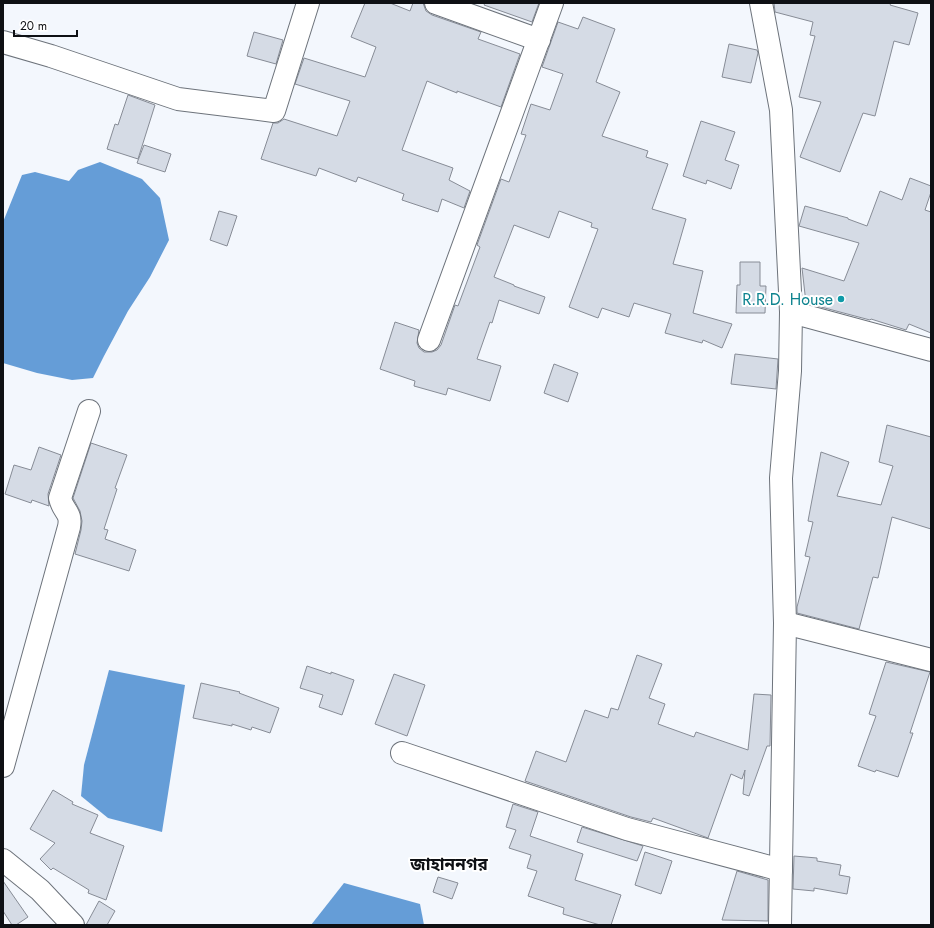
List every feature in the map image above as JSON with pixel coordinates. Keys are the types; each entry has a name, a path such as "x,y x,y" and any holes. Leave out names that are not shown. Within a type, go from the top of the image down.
{"street":[{"path":"3,42 51,56 178,99 274,111 308,3"},
{"path":"436,3 539,40"},
{"path":"428,340 552,3"},
{"path":"761,3 781,110 791,312 790,371 781,478 784,623 780,925"},
{"path":"791,312 931,350"},
{"path":"3,766 69,527 70,519 68,513 62,507 60,498 90,411"},
{"path":"784,623 931,660"},
{"path":"402,753 627,829 781,870"},
{"path":"3,860 40,890 73,925"}],"water":[{"path":"100,162 142,179 160,198 169,240 150,277 128,311 93,378 72,380 37,373 3,363 3,222 22,175 35,172 69,181 78,170"},
{"path":"109,670 185,685 162,832 108,818 81,796 84,765"},
{"path":"344,883 420,904 424,925 311,925"}],"building":[{"path":"365,3 390,3 410,11 413,3 423,3 426,11 432,15 481,32 478,39 520,54 501,107 457,91 457,93 427,81 402,150 453,168 449,180 470,191 464,208 442,199 438,212 402,200 404,194 358,177 356,182 319,168 316,176 261,159 273,123 278,123 284,119 337,136 350,101 295,84 304,58 365,77 376,47 351,37"},
{"path":"485,3 539,3 532,22 484,5"},
{"path":"774,3 891,3 890,5 918,13 909,45 894,41 875,116 863,113 840,172 800,157 821,102 799,97 815,36 810,35 813,22 775,12"},
{"path":"583,17 615,29 596,82 620,92 602,136 648,151 646,157 668,164 652,209 686,219 673,264 703,271 693,313 732,324 722,348 703,340 702,343 665,333 671,314 634,303 629,317 602,308 598,318 569,307 598,229 591,227 592,223 559,211 549,238 514,225 494,277 545,297 539,314 499,300 492,323 490,322 477,359 501,366 490,401 448,388 446,395 414,386 415,381 380,369 395,322 419,330 417,343 419,348 424,352 432,352 437,350 441,345 455,305 458,306 480,247 477,245 501,179 509,182 526,135 521,134 531,104 550,110 563,74 542,67 558,22 578,29"},
{"path":"254,32 283,40 276,64 247,56"},
{"path":"729,44 757,50 758,53 751,83 722,77"},
{"path":"128,95 155,105 138,159 107,149 115,124 118,125"},
{"path":"701,121 735,132 725,160 739,165 731,189 707,180 706,184 683,176"},
{"path":"144,145 171,154 165,172 137,163"},
{"path":"910,178 931,186 931,192 925,210 931,212 931,333 909,324 906,330 871,319 870,320 806,303 802,268 844,281 859,243 799,226 805,206 848,218 867,226 880,191 902,200"},
{"path":"219,211 237,216 227,246 210,240"},
{"path":"740,262 760,262 760,286 766,286 765,313 736,313 737,285 740,285"},
{"path":"735,354 778,359 776,389 731,384"},
{"path":"554,364 578,373 568,402 544,393"},
{"path":"887,425 931,437 931,529 892,517 878,578 873,577 859,629 797,613 797,607 810,557 805,556 813,522 808,521 821,452 849,462 837,496 881,505 893,466 879,462"},
{"path":"91,443 127,455 115,488 117,489 104,529 108,530 105,539 136,550 129,571 75,554 82,521 80,511 73,498"},
{"path":"39,447 61,455 48,494 49,506 32,500 31,503 5,494 14,465 31,470"},
{"path":"637,655 662,664 649,698 665,704 658,724 694,737 696,732 748,750 754,694 771,695 770,746 767,746 749,796 743,794 745,770 742,779 731,774 708,838 653,818 651,822 631,817 525,781 536,751 566,762 585,710 608,718 611,708 618,710"},
{"path":"886,662 930,672 910,733 913,733 898,777 876,770 875,772 858,766 876,716 869,714"},
{"path":"307,666 354,680 342,715 319,707 323,695 300,688"},
{"path":"394,674 425,685 407,736 375,724"},
{"path":"201,683 240,692 239,693 279,708 270,733 252,727 251,730 232,724 232,726 193,718"},
{"path":"53,790 73,802 72,804 98,815 90,833 124,846 106,900 88,893 89,890 53,868 51,870 40,859 55,843 30,829"},
{"path":"513,804 538,812 530,836 583,854 575,880 621,895 611,925 600,925 563,914 564,908 528,896 537,871 527,868 531,855 509,848 516,830 506,827"},
{"path":"582,827 643,846 637,861 577,842"},
{"path":"645,852 672,861 661,894 635,885"},
{"path":"794,856 817,858 817,861 841,865 839,875 850,877 847,894 814,888 814,891 793,889"},
{"path":"737,871 768,880 768,921 722,920"},
{"path":"438,877 458,883 452,899 433,892"},
{"path":"3,881 28,917 16,925 12,925 3,911"},
{"path":"99,901 115,911 107,925 86,925"}],"place":[{"name":"R.R.D. House","path":"841,299"}],"district":[{"name":"জাহাননগর","path":"449,864"}]}
